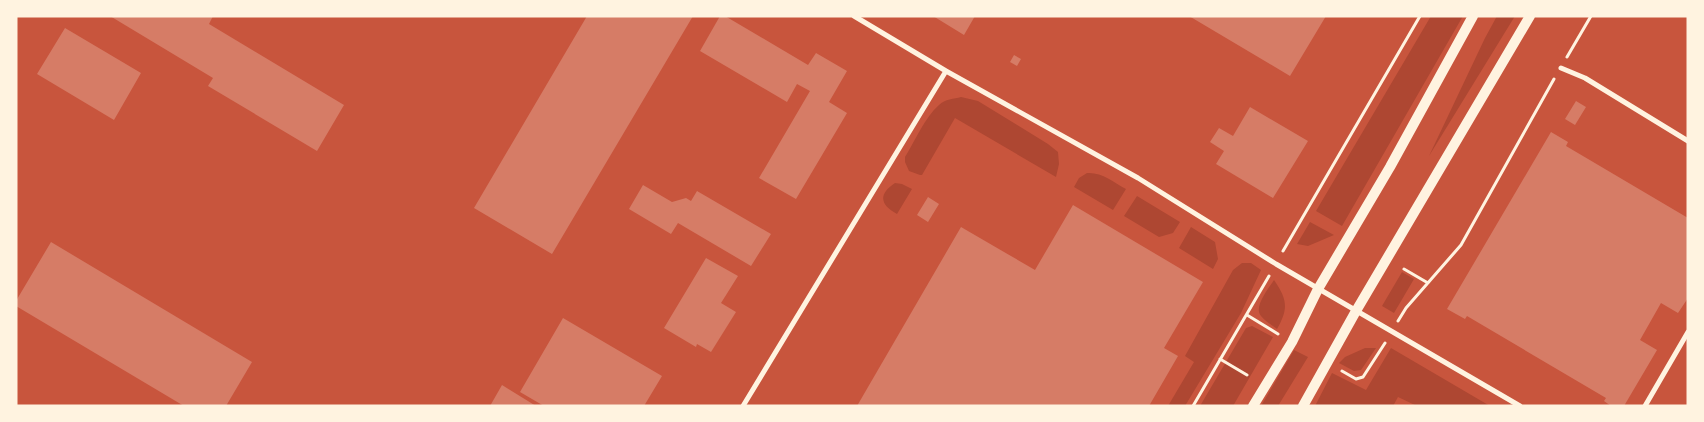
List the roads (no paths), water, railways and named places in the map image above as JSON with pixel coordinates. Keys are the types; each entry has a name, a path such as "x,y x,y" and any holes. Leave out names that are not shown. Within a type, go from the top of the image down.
{"main road":[{"path":"1253,406 1292,342 1318,289 1390,167 1472,16"},
{"path":"1303,406 1356,311 1530,16"}],"street":[{"path":"854,16 946,71 1138,178 1276,264 1520,406"},
{"path":"1561,68 1585,78 1688,141"},
{"path":"743,406 946,71"},
{"path":"1645,406 1688,332"}]}
